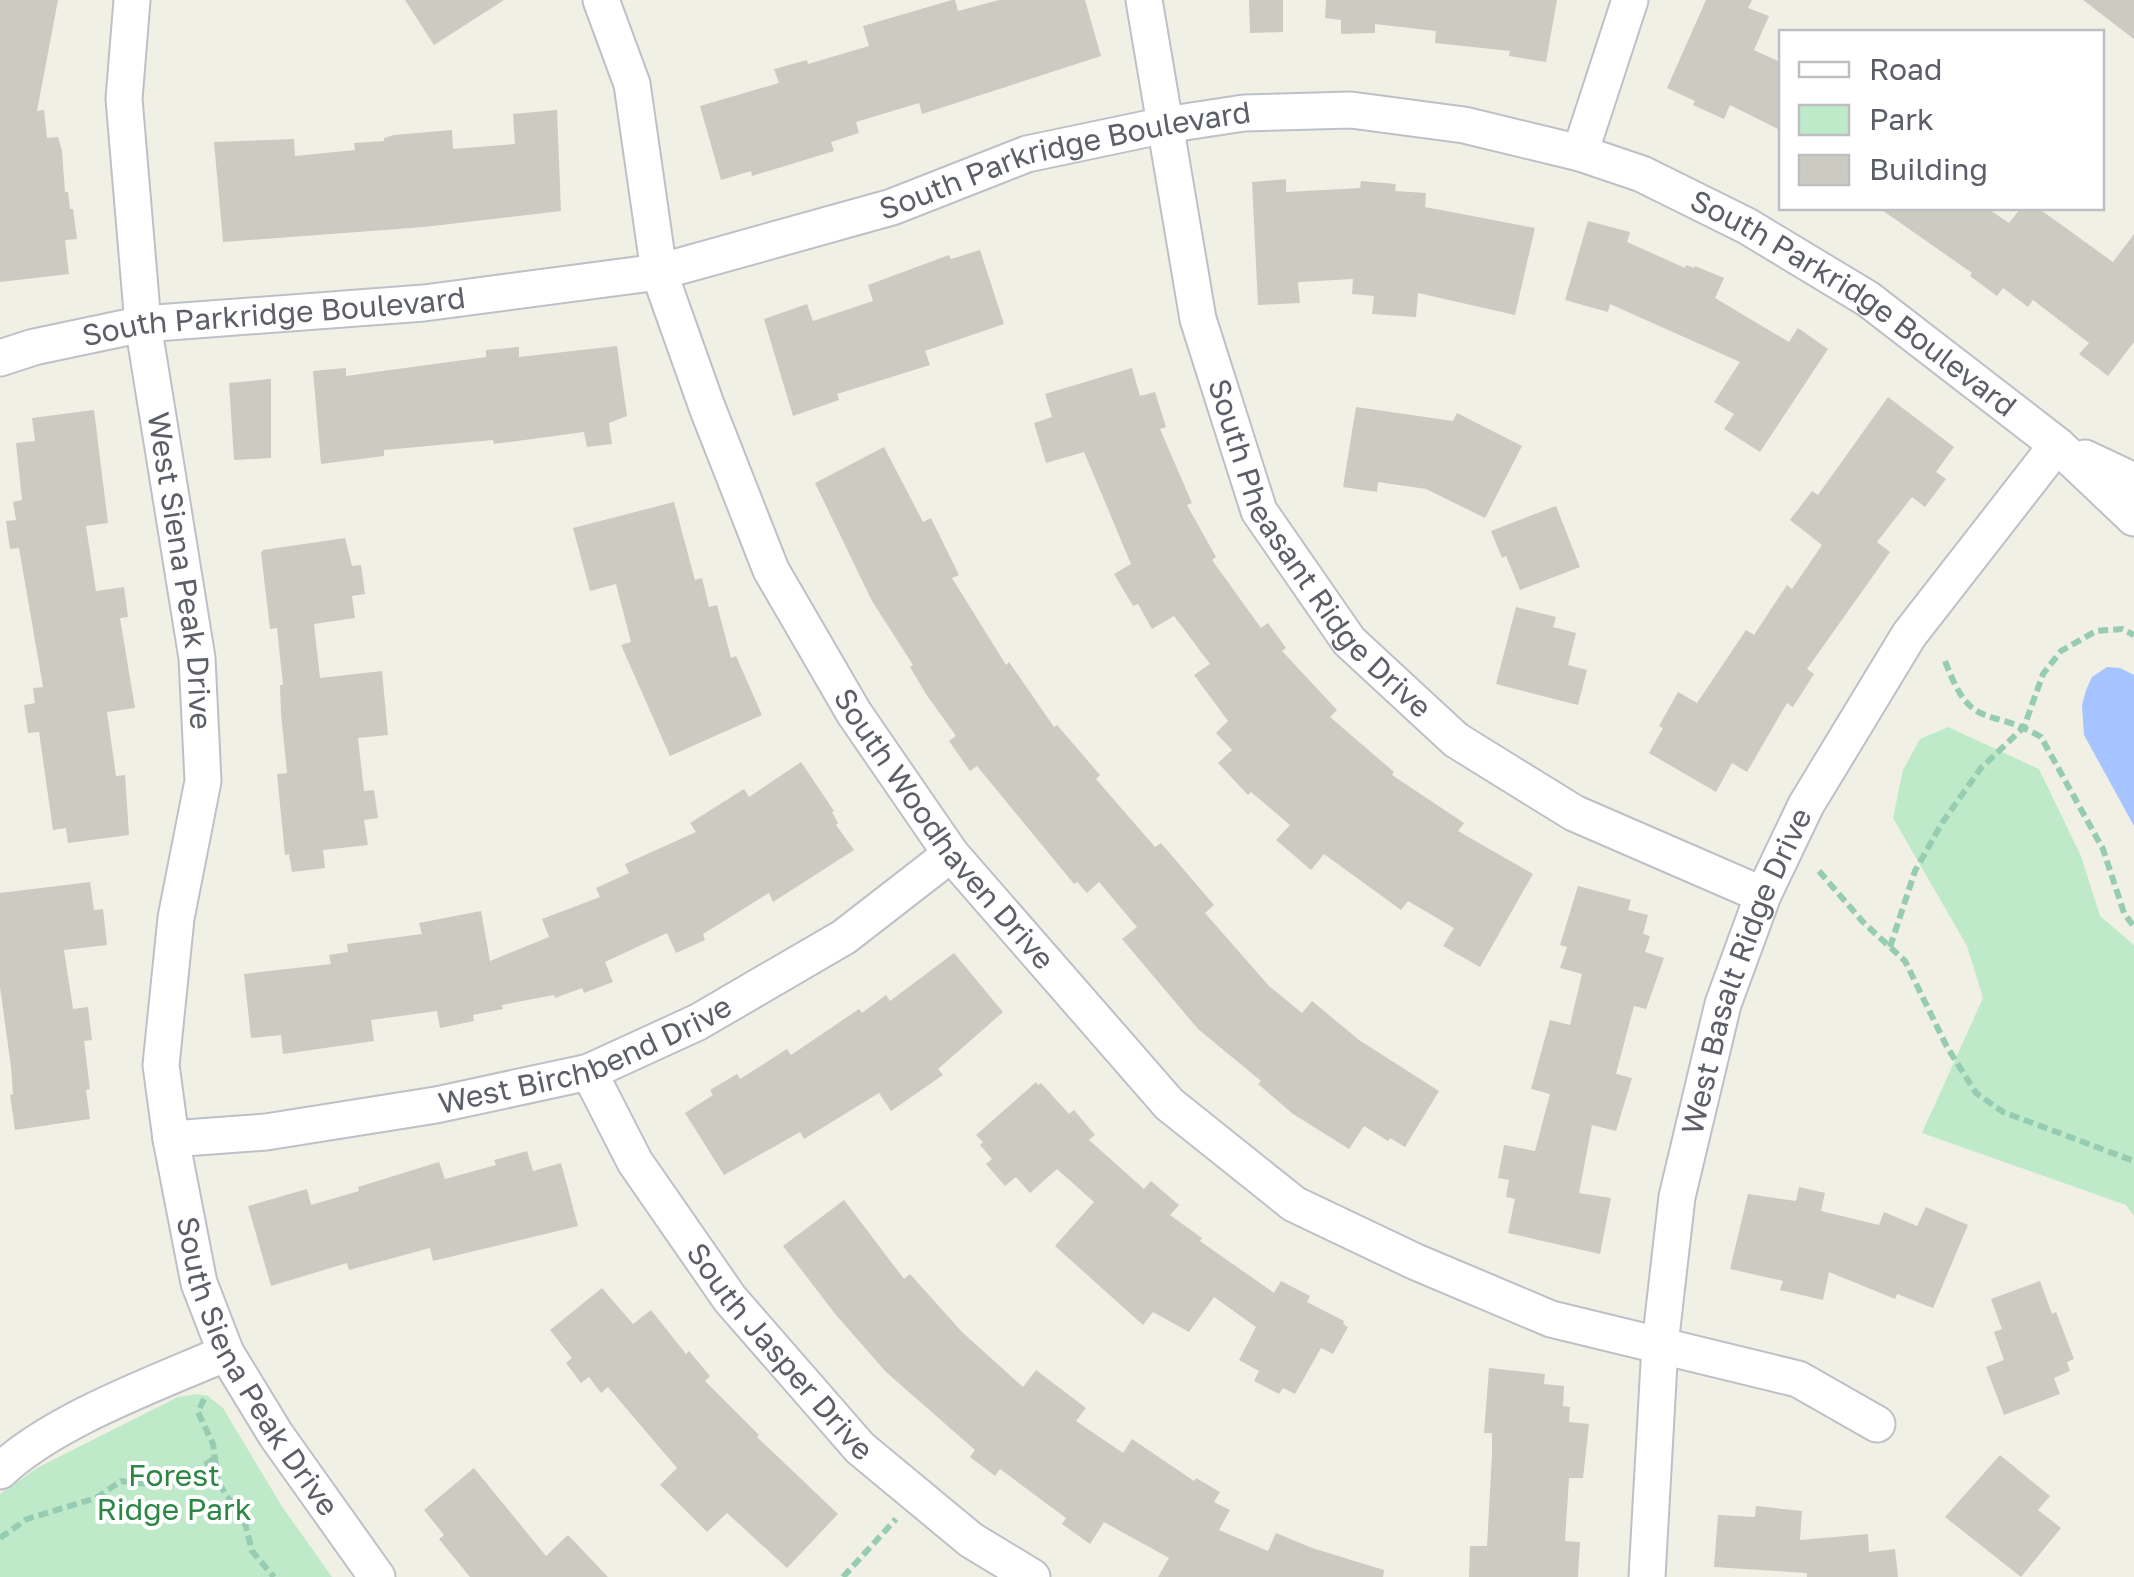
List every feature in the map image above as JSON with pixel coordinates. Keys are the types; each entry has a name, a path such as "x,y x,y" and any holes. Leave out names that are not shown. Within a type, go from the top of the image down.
{"street":[{"name":"West Siena Peak Drive","path":"132,0 124,99 143,324 197,658 204,781 176,918 160,1065 171,1139"},
{"name":"South Woodhaven Drive","path":"600,0 632,84 658,272 771,570 854,713 952,854 1170,1104 1294,1204 1416,1262 1551,1319 1798,1378 1877,1424"},
{"name":"South Pheasant Ridge Drive","path":"1144,0 1198,319 1259,512 1349,642 1456,740 1574,813 1762,895"},
{"path":"1580,152 1630,0"},
{"name":"South Parkridge Boulevard","path":"0,358 143,324 424,303 658,272 892,207 1028,154 1244,112 1351,110 1464,125 1580,152 1642,174 1747,226 1868,298 2056,446 2134,518"},
{"name":"South Parkridge Boulevard","path":"2056,446 2134,481"},
{"name":"West Basalt Ridge Drive","path":"1648,1577 1660,1345 1677,1196 1723,1004 1762,895 1806,804 1909,635 2056,446"},
{"name":"West Birchbend Drive","path":"171,1139 266,1132 436,1105 589,1072 698,1022 844,936 952,854"},
{"name":"South Jasper Drive","path":"589,1072 634,1162 730,1299 860,1448 971,1540 1032,1577"},
{"name":"South Siena Peak Drive","path":"171,1139 199,1283 226,1353 276,1436 377,1577"},
{"path":"0,1471 13,1458 97,1410 226,1353"}],"path":[{"path":"1890,947 1915,871 1942,823 1982,768 2024,727 2043,674 2061,651 2096,631 2122,629 2134,635"},
{"path":"1945,660 1958,694 1970,708 2041,737 2103,849 2124,913 2134,927"},
{"path":"1819,872 1862,922 1906,961 1947,1047 1976,1093 2004,1112 2134,1161"},
{"path":"226,1353 198,1412 213,1444 218,1482 245,1523 252,1552 274,1577"},
{"path":"0,1538 27,1519 96,1498 121,1481 178,1483 215,1458"},
{"path":"842,1577 918,1496"}],"green space":[{"path":"1948,727 2039,769 2081,856 2100,916 2134,945 2134,1216 2126,1205 1922,1133 1983,998 1967,946 1893,818 1903,770 1920,739"},
{"name":"Forest Ridge Park","path":"208,1396 223,1408 281,1505 332,1577 0,1577 0,1494 37,1468 178,1397"}],"water":[{"path":"2107,667 2134,675 2134,826 2084,735 2082,705 2086,690 2092,677"}],"building":[{"path":"0,0 58,0 37,111 44,110 47,138 58,137 62,151 65,192 73,209 77,239 65,240 69,274 0,282"},
{"path":"405,0 504,0 434,45"},
{"path":"952,0 958,11 999,0 1085,0 1101,56 922,114 919,103 856,122 859,133 831,142 834,151 752,176 751,171 721,180 700,106 779,83 774,69 807,60 808,64 869,46 863,26"},
{"path":"1249,0 1283,0 1283,32 1250,33"},
{"path":"1326,0 1557,0 1546,62 1509,56 1510,51 1435,43 1436,31 1375,24 1375,33 1341,34 1341,20 1325,18"},
{"path":"1706,0 1752,0 1748,8 1769,16 1754,50 1779,62 1779,130 1730,105 1724,119 1667,88"},
{"path":"2083,0 2134,0 2134,39"},
{"path":"557,110 561,211 424,227 223,242 214,142 294,139 295,156 355,150 354,143 384,141 394,135 452,130 453,149 515,144 513,114"},
{"path":"1286,179 1286,192 1360,188 1361,181 1396,184 1395,191 1426,193 1425,207 1535,228 1515,315 1418,293 1416,317 1372,314 1374,296 1352,294 1353,279 1298,282 1300,303 1258,305 1252,182"},
{"path":"1882,210 1990,210 2009,223 2019,210 2041,210 2113,262 2134,234 2134,342 2108,376 2079,354 2089,343 2033,300 2028,307 2003,288 1997,296 1970,276 1972,273"},
{"path":"1588,221 1630,232 1627,242 1685,268 1695,266 1724,278 1715,298 1789,342 1798,328 1828,349 1760,452 1724,429 1734,414 1714,402 1740,362 1610,304 1608,312 1565,300"},
{"path":"980,250 1004,324 925,351 930,365 837,394 839,400 793,416 764,319 807,304 813,321 873,301 868,285 949,255 951,259"},
{"path":"617,346 627,416 609,423 612,444 587,447 584,432 494,444 493,440 384,450 384,456 321,464 313,371 346,368 346,376 486,357 486,350 519,347 519,357"},
{"path":"1132,368 1140,396 1155,392 1166,427 1160,429 1192,503 1187,505 1216,557 1212,560 1261,628 1268,623 1286,648 1282,651 1337,710 1330,717 1394,772 1392,775 1464,823 1458,831 1533,874 1480,967 1443,946 1454,928 1408,901 1401,910 1324,854 1311,870 1276,840 1290,825 1251,792 1248,795 1218,763 1232,750 1216,733 1228,721 1194,675 1210,664 1174,616 1152,629 1138,604 1133,606 1114,574 1131,564 1084,452 1046,463 1034,423 1052,417 1045,394"},
{"path":"271,379 271,458 234,460 229,383"},
{"path":"1888,397 1954,447 1936,472 1946,479 1925,507 1912,497 1877,542 1890,552 1807,669 1814,674 1793,707 1787,703 1747,772 1732,763 1716,792 1649,753 1663,728 1659,726 1678,692 1697,703 1746,630 1754,635 1787,585 1792,589 1822,545 1790,520 1812,491 1818,495"},
{"path":"1356,407 1453,421 1457,413 1522,446 1485,518 1426,489 1378,482 1377,492 1343,487"},
{"path":"94,410 108,523 86,526 96,591 124,587 128,617 120,618 135,708 107,712 116,776 125,775 129,835 68,843 66,828 53,830 39,732 28,733 24,705 35,703 33,688 43,687 19,548 10,549 6,521 16,520 13,502 22,500 16,443 35,441 32,418"},
{"path":"884,447 923,522 931,518 959,575 952,578 1006,665 1009,662 1054,727 1057,725 1100,775 1096,779 1155,847 1161,843 1214,905 1205,913 1269,986 1302,1013 1312,1001 1359,1040 1439,1091 1405,1147 1364,1126 1349,1149 1293,1114 1258,1084 1261,1081 1198,1029 1122,939 1137,927 1099,882 1087,893 1077,882 1074,884 977,766 970,771 949,741 956,736 926,694 910,667 913,665 872,601 815,483"},
{"path":"674,502 695,580 702,578 709,607 717,605 731,658 736,656 762,715 670,756 621,645 631,642 616,584 590,591 573,528"},
{"path":"1556,506 1580,567 1520,590 1491,531"},
{"path":"345,538 352,566 361,565 365,594 352,596 355,618 314,624 320,678 382,671 388,735 358,738 364,791 374,790 378,818 364,820 368,845 323,850 325,868 292,872 289,854 285,855 277,774 287,773 281,714 283,685 277,628 270,629 261,553"},
{"path":"1516,607 1556,617 1553,627 1576,633 1568,665 1587,670 1578,705 1496,684"},
{"path":"801,762 854,850 773,902 769,893 703,934 705,940 676,953 667,933 605,962 613,982 584,993 582,988 555,998 554,995 502,1005 503,1009 473,1015 474,1021 440,1028 437,1011 371,1020 374,1041 283,1054 281,1035 251,1038 244,974 331,964 329,955 348,952 347,944 422,934 419,923 481,911 490,961 549,937 542,919 600,897 596,888 629,873 625,864 696,832 690,823 744,789 749,797"},
{"path":"90,882 94,910 103,909 107,945 64,950 73,1009 88,1007 92,1040 84,1041 90,1119 15,1130 0,987 0,893"},
{"path":"1578,886 1631,900 1628,910 1648,915 1643,934 1650,936 1645,952 1664,958 1646,1009 1634,1006 1616,1074 1632,1078 1616,1131 1592,1125 1579,1193 1611,1198 1600,1254 1508,1233 1515,1199 1506,1197 1509,1180 1498,1178 1504,1145 1535,1151 1550,1094 1531,1089 1550,1020 1570,1025 1582,974 1560,968 1567,947 1560,945"},
{"path":"954,953 1003,1012 938,1069 943,1075 891,1111 879,1093 804,1139 800,1132 724,1175 685,1113 713,1095 710,1090 737,1074 740,1079 787,1049 791,1055 886,995 890,1001"},
{"path":"1036,1082 1069,1114 1074,1110 1095,1135 1089,1140 1144,1189 1151,1181 1179,1205 1170,1215 1202,1238 1200,1241 1274,1293 1281,1281 1310,1296 1307,1302 1344,1321 1348,1327 1333,1354 1321,1348 1295,1394 1283,1388 1279,1394 1254,1381 1259,1371 1239,1360 1256,1327 1214,1297 1189,1332 1153,1312 1143,1325 1055,1246 1094,1202 1057,1169 1030,1193 1016,1177 1005,1186 986,1164 992,1159 976,1135"},
{"path":"527,1151 533,1171 561,1163 578,1226 433,1261 430,1248 349,1270 347,1263 271,1286 248,1206 307,1189 311,1205 439,1162 445,1179 496,1165 494,1160"},
{"path":"1799,1187 1825,1193 1821,1211 1879,1225 1884,1212 1917,1226 1926,1207 1968,1225 1933,1308 1897,1294 1895,1299 1829,1272 1823,1300 1780,1290 1783,1281 1730,1269 1748,1194 1796,1201"},
{"path":"844,1200 904,1279 910,1274 962,1332 1023,1387 1036,1370 1086,1408 1076,1421 1123,1453 1132,1439 1194,1481 1196,1478 1220,1492 1214,1502 1230,1510 1219,1530 1268,1551 1276,1533 1384,1570 1383,1577 1158,1577 1169,1558 1104,1522 1090,1544 1062,1524 1066,1518 1000,1469 995,1476 970,1457 975,1450 886,1372 783,1246"},
{"path":"2040,1281 2074,1359 2067,1362 2070,1371 2054,1378 2060,1394 2004,1415 1986,1367 2004,1360 1994,1332 2002,1329 1991,1299"},
{"path":"602,1288 633,1324 651,1310 686,1354 689,1351 710,1376 705,1381 838,1514 787,1568 727,1513 707,1532 660,1485 677,1468 608,1387 601,1393 589,1377 581,1383 566,1363 572,1358 550,1330"},
{"path":"1489,1368 1545,1374 1544,1384 1564,1386 1563,1406 1570,1407 1569,1422 1589,1424 1583,1478 1569,1478 1565,1541 1580,1542 1578,1577 1469,1577 1470,1546 1487,1546 1492,1433 1484,1433"},
{"path":"2000,1455 2050,1496 2038,1510 2061,1528 2021,1577 1945,1517"},
{"path":"474,1468 546,1556 568,1535 608,1577 470,1577 439,1539 444,1535 424,1510"},
{"path":"1756,1506 1802,1511 1800,1540 1868,1534 1869,1552 1895,1549 1898,1577 1807,1577 1807,1573 1714,1567 1718,1515 1755,1517"}]}
